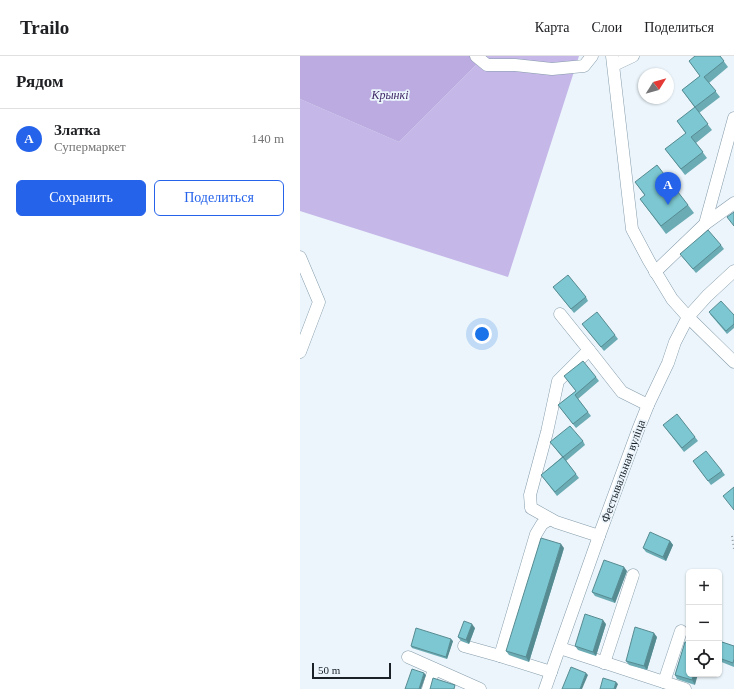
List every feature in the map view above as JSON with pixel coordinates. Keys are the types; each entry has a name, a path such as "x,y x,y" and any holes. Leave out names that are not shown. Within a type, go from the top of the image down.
{"street":[{"path":"476,56 487,66 515,65 552,69 584,66 592,56"},
{"path":"633,56 613,61 632,229 655,272 672,299 688,317 734,362"},
{"path":"705,224 734,118"},
{"path":"655,272 705,224 734,204"},
{"path":"300,257 319,302 300,352"},
{"name":"Фестывальная вуліца","path":"545,689 599,536 648,405 668,363 675,342 688,317 707,296 734,271"},
{"path":"560,314 622,392 648,405"},
{"path":"589,350 558,381 547,432 530,495 531,508 556,522 599,536"},
{"path":"500,656 536,534 542,524 550,519"},
{"path":"604,663 633,575"},
{"path":"664,682 681,631"},
{"path":"464,646 551,672"},
{"path":"560,648 685,689"},
{"path":"408,657 434,669 464,686 480,689"},
{"path":"428,689 434,669"}],"path":[{"path":"732,536 734,549"}],"shaded area":[{"path":"485,56 579,56 508,277 300,211 300,99 399,142"}],"green space":[{"name":"Крынкі","path":"300,56 485,56 399,142 300,99"}],"building":[{"path":"695,56 720,56 724,61 704,77 716,91 695,107 682,90 700,76 689,61"},
{"path":"695,107 708,124 691,137 703,152 681,169 665,149 686,133 677,121"},
{"path":"657,165 688,205 661,226 640,199 645,195 635,182"},
{"path":"734,212 734,226 727,217"},
{"path":"708,230 721,245 693,269 680,254"},
{"path":"568,275 586,297 571,309 553,287"},
{"path":"721,301 734,315 734,324 726,331 709,312"},
{"path":"597,312 615,335 601,347 582,324"},
{"path":"583,361 596,377 575,395 588,412 573,424 558,405 576,391 564,376"},
{"path":"677,414 695,437 682,448 663,425"},
{"path":"570,426 583,441 563,457 550,442"},
{"path":"706,451 722,471 708,481 693,461"},
{"path":"563,457 576,474 555,492 541,475"},
{"path":"734,487 734,510 723,496"},
{"path":"650,532 670,541 663,557 643,548"},
{"path":"541,538 561,544 526,657 506,651"},
{"path":"604,560 624,567 612,599 592,592"},
{"path":"585,614 603,620 593,652 575,646"},
{"path":"464,621 472,624 466,640 458,637"},
{"path":"635,627 654,633 644,666 626,661"},
{"path":"416,628 451,639 446,657 411,646"},
{"path":"686,642 686,677 693,677 692,680 675,675"},
{"path":"722,642 734,646 733,663 722,659"},
{"path":"571,667 586,673 580,689 562,689"},
{"path":"412,669 424,673 419,689 405,689"},
{"path":"433,678 455,685 454,689 430,689"},
{"path":"603,678 616,682 614,689 600,689"}],"place":[{"name":"Златка","path":"668,205"}]}
